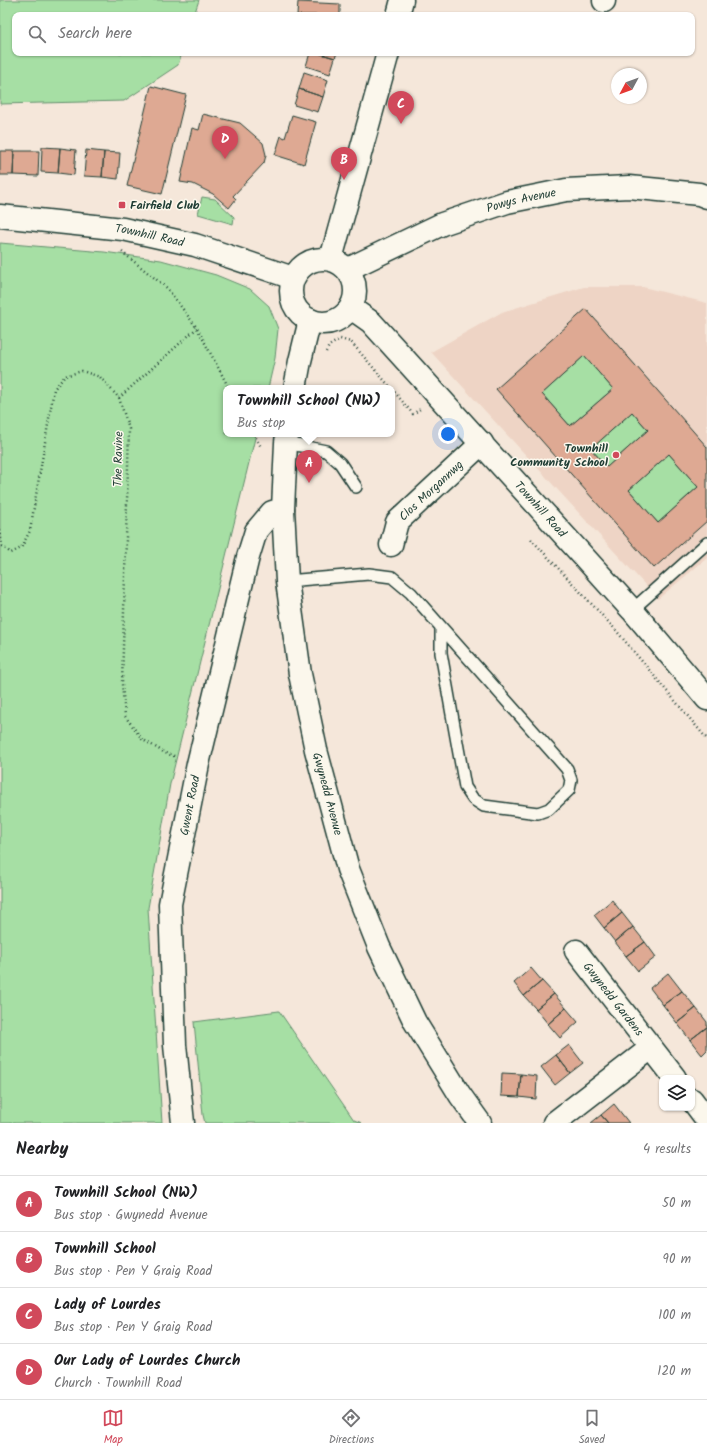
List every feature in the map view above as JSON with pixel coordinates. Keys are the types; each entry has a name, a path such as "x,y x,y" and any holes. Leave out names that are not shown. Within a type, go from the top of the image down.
{"street":[{"path":"399,12 402,0"},
{"path":"339,264 387,56"},
{"name":"Powys Avenue","path":"339,264 442,224 507,202 566,190 629,187 699,194 707,197"},
{"name":"Townhill Road","path":"0,216 123,229 195,245 293,278"},
{"path":"321,258 339,264 353,278 356,289 355,299 351,308 344,316 333,322 322,323 310,320 300,313 293,303 291,288 293,278 300,268 310,261 321,258"},
{"name":"Townhill Road","path":"351,308 371,322 482,443 632,610 707,699"},
{"path":"296,385 310,320"},
{"name":"Gwynedd Avenue","path":"286,439 283,509 287,581 300,674 316,750 348,869 379,947 415,1022 460,1095 480,1123"},
{"name":"Clos Morgannwg","path":"391,545 397,522 482,443"},
{"name":"Gwent Road","path":"183,1123 174,1045 170,904 198,764 248,557 256,531 272,512 283,509"},
{"name":"Gwynedd Gardens","path":"576,950 673,1075"},
{"name":"Gwynedd Gardens","path":"554,1123 651,1048"},
{"path":"695,1104 707,1120"}],"lane":[{"path":"286,439 326,451 340,463 356,487"},
{"path":"632,610 707,543"},
{"path":"287,581 369,574 392,577 410,593 568,768 571,780 569,790 549,810 538,812 484,806 473,799 465,787 441,653 441,628"}],"path":[{"path":"117,248 167,288 197,328 227,385"},
{"path":"118,398 197,328"},
{"path":"300,361 320,365 329,346 340,339 351,342 388,385"},
{"name":"The Ravine","path":"0,530 2,546 11,553 21,548 30,531 54,388 65,376 82,371 100,377 118,398 129,429 122,684 125,716 142,739 165,753 198,764"},
{"path":"256,437 261,447"},
{"path":"531,539 614,628 707,739"}],"shaded area":[{"name":"Townhill Community School","path":"584,287 643,287 707,303 707,558 658,599 431,352 502,312"}],"green space":[{"path":"0,0 199,0 195,12 12,12 12,56 181,56 178,65 124,101 0,104"},
{"path":"202,197 215,199 234,217 233,224 198,214"},
{"path":"0,243 104,252 161,260 216,275 250,289 269,306 278,329 275,358 269,385 223,385 223,437 255,437 170,784 148,908 162,1123 0,1123"},
{"path":"584,356 613,389 570,426 542,394"},
{"path":"632,412 648,430 607,467 591,449"},
{"path":"669,454 698,487 658,523 629,490"},
{"path":"279,1011 354,1120 362,1123 205,1123 194,1022"}],"building":[{"path":"298,2 340,4 340,12 297,12"},
{"path":"309,56 328,56 335,58 330,74 306,66"},
{"path":"304,72 328,80 323,97 299,89"},
{"path":"151,86 186,95 162,194 127,186"},
{"path":"299,89 323,97 318,112 294,105"},
{"path":"203,114 240,123 263,143 266,155 264,163 233,196 236,199 229,208 213,194 193,184 180,182 192,128 199,130"},
{"path":"292,115 316,122 304,164 275,155 281,136 285,138"},
{"path":"42,147 60,148 58,173 41,172"},
{"path":"60,148 76,150 74,175 58,173"},
{"path":"86,150 104,152 102,177 84,176"},
{"path":"0,151 14,151 13,175 0,175"},
{"path":"14,151 39,151 38,176 13,175"},
{"path":"104,152 120,153 118,179 102,177"},
{"path":"586,309 707,447 707,521 654,568 496,389","holes":["584,356 613,389 570,426 542,394","632,412 648,430 607,467 591,449","669,454 698,487 658,523 629,490"]},
{"path":"612,900 622,913 604,928 594,915"},
{"path":"622,913 633,927 615,942 604,928"},
{"path":"633,927 645,942 626,956 615,942"},
{"path":"645,942 656,957 638,971 626,956"},
{"path":"531,968 542,981 524,996 514,983"},
{"path":"668,973 682,991 663,1005 650,988"},
{"path":"542,981 554,994 536,1009 524,996"},
{"path":"682,991 696,1008 677,1023 663,1005"},
{"path":"554,994 566,1008 548,1024 536,1009"},
{"path":"566,1008 578,1022 560,1038 548,1024"},
{"path":"696,1008 707,1022 707,1027 690,1040 677,1023"},
{"path":"707,1027 707,1050 702,1055 690,1040"},
{"path":"569,1045 583,1063 570,1073 556,1055"},
{"path":"556,1055 570,1073 555,1085 541,1067"},
{"path":"502,1073 521,1074 519,1097 501,1096"},
{"path":"521,1074 537,1076 536,1099 519,1097"},
{"path":"614,1104 629,1123 608,1123 601,1115"},
{"path":"601,1115 608,1123 591,1123"}],"place":[{"name":"Lady of Lourdes","path":"401,124"},
{"name":"Our Lady of Lourdes Church","path":"225,159"},
{"name":"Townhill School","path":"344,180"},
{"name":"Fairfield Club","path":"122,205"},
{"name":"Townhill Community School","path":"616,455"},
{"name":"Townhill School (NW)","path":"309,483"}]}
